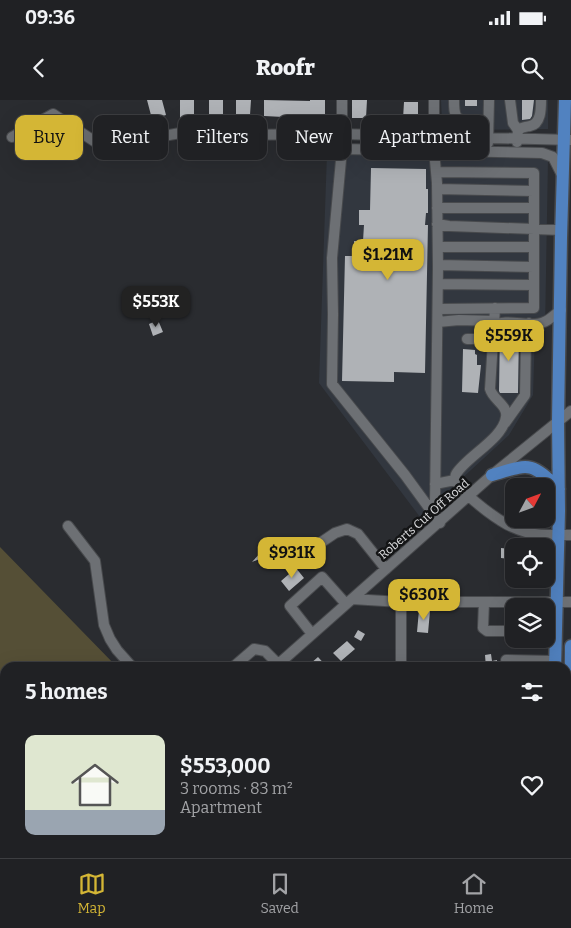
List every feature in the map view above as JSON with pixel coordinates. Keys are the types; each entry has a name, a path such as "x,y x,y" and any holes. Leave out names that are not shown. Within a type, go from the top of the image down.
{"main road":[{"path":"555,607 565,535 559,511 558,421 561,230 563,177 567,140 565,100"},
{"path":"492,475 528,466 542,472 559,489"},
{"path":"571,646 571,662"},
{"path":"553,648 555,662"}],"street":[{"path":"342,100 342,115"},
{"path":"434,100 434,115"},
{"path":"454,100 456,115"},
{"path":"489,118 490,100"},
{"path":"510,100 512,123 517,134 517,151"},
{"path":"517,134 522,126 532,126 536,123 541,112 541,100"},
{"path":"12,137 53,114 98,143 118,148 152,138 186,132 237,135 277,135"},
{"path":"489,137 517,134 567,140"},
{"path":"489,151 542,153 553,157 563,177"},
{"path":"341,160 332,258 332,384 440,523"},
{"path":"429,508 435,502 438,224 435,160"},
{"path":"436,172 534,173 534,308 438,308"},
{"path":"437,189 534,191"},
{"path":"437,208 534,208"},
{"path":"438,224 448,226 561,230"},
{"path":"438,247 534,247"},
{"path":"438,266 534,268"},
{"path":"438,284 534,285"},
{"path":"495,308 490,389 492,395 504,406 507,416 502,426"},
{"path":"438,322 459,320 496,324 544,322 561,310"},
{"path":"544,322 560,336"},
{"path":"455,480 455,476 460,469 490,442 525,395 526,336 529,323"},
{"path":"467,339 492,339"},
{"name":"Roberts Cut Off Road","path":"280,662 440,523 492,475 571,411"},
{"path":"435,484 455,480"},
{"path":"455,480 469,497 509,526 532,533 565,535"},
{"path":"68,526 95,561 104,625 117,650 128,662"},
{"path":"292,562 335,533 347,529 358,534 386,569"},
{"path":"312,634 290,606 322,577 349,601 505,603"},
{"path":"401,602 401,662"},
{"path":"484,602 483,628 487,631 505,631"},
{"path":"556,602 571,602"},
{"path":"239,662 254,649 264,651 273,662"},
{"path":"506,660 530,662"}],"shaded area":[{"path":"441,100 548,100 548,129 489,130 489,115 442,115"},
{"path":"351,154 361,154 361,160 489,160 489,157 548,159 545,331 535,333 533,395 509,435 420,517 319,383 327,160 351,160"},
{"path":"0,547 112,662 0,662"}],"building":[{"path":"147,100 162,100 166,115 151,115"},
{"path":"180,100 194,100 194,115 180,115"},
{"path":"209,100 223,100 223,115 209,115"},
{"path":"236,100 251,100 250,115 236,114"},
{"path":"264,100 325,100 325,115 277,115 277,117 264,115"},
{"path":"352,100 367,100 366,115 361,115 361,118 352,118"},
{"path":"465,100 477,100 477,106 465,106"},
{"path":"522,100 534,100 530,119 522,120"},
{"path":"404,102 418,102 418,115 403,115"},
{"path":"371,168 426,169 428,213 426,213 425,225 428,225 425,373 394,372 394,382 342,381 345,256 354,256 354,241 363,241 364,225 359,225 359,210 370,210"},
{"path":"158,320 163,332 153,336 149,324"},
{"path":"500,331 519,332 518,393 500,393 499,391"},
{"path":"463,349 475,350 477,365 481,365 478,393 462,392"},
{"path":"282,542 269,555 252,562 263,550"},
{"path":"501,548 505,548 505,558 501,558"},
{"path":"296,568 304,578 289,591 281,581"},
{"path":"419,610 430,611 428,633 417,632"},
{"path":"358,630 365,634 361,641 354,637"},
{"path":"347,641 355,649 341,661 333,653"},
{"path":"491,654 492,661 497,660 497,662 486,662 485,655"},
{"path":"318,657 323,662 312,662"}]}
